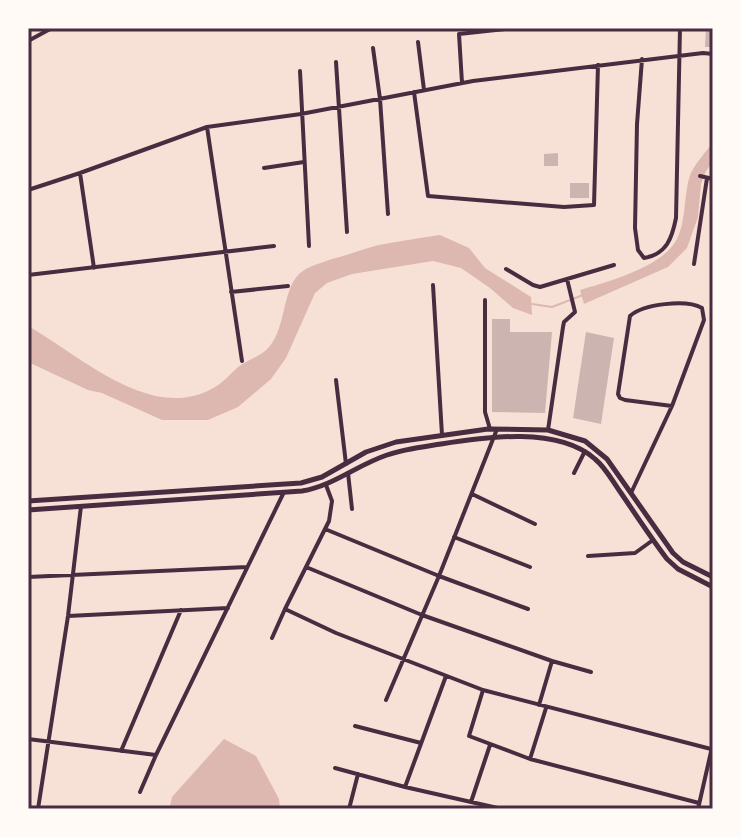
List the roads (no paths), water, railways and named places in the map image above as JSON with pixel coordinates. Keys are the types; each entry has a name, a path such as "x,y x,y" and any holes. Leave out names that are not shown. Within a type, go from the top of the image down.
{"main road":[{"path":"28,501 301,483 322,477 366,452 396,442 490,429 548,430 592,445 607,459 673,553 683,562 713,577"},
{"path":"28,510 309,490 326,485 370,460 399,451 467,440 545,438 585,451 595,458 667,559 678,569 713,587"}],"street":[{"path":"28,41 52,28"},
{"path":"462,83 458,31 514,28"},
{"path":"642,59 635,228 638,250 644,258 658,253 671,240 676,218 680,28"},
{"path":"418,42 424,90"},
{"path":"373,48 388,214"},
{"path":"28,190 207,127 301,114 462,83 642,59 713,54"},
{"path":"336,62 347,232"},
{"path":"414,92 428,196 564,207 594,205 598,65"},
{"path":"300,71 309,246"},
{"path":"207,127 242,361"},
{"path":"264,168 304,162"},
{"path":"80,173 94,268"},
{"path":"694,264 710,178 700,176"},
{"path":"28,275 274,246"},
{"path":"506,269 540,287 614,265"},
{"path":"548,430 564,322 575,312 567,279"},
{"path":"433,285 442,435"},
{"path":"231,292 288,286"},
{"path":"485,300 485,412 490,429"},
{"path":"631,493 672,406 704,320 702,308 697,305 643,309 630,316 618,394 625,400 672,406"},
{"path":"336,380 346,464"},
{"path":"386,700 497,429"},
{"path":"574,473 585,451"},
{"path":"348,473 352,509"},
{"path":"140,792 284,493 285,484"},
{"path":"272,638 329,521 332,501 326,485"},
{"path":"472,494 535,524"},
{"path":"38,809 68,616 81,506"},
{"path":"325,529 528,609"},
{"path":"454,537 530,567"},
{"path":"588,556 635,553 653,540"},
{"path":"28,586 29,577 247,567"},
{"path":"306,567 422,615 591,672"},
{"path":"68,616 228,608"},
{"path":"285,609 336,633 483,690 711,749"},
{"path":"121,751 181,610"},
{"path":"539,705 552,661"},
{"path":"405,787 446,676"},
{"path":"483,690 469,736 530,759 699,806 710,768 713,743"},
{"path":"530,759 546,707"},
{"path":"355,726 421,743"},
{"path":"28,739 156,755"},
{"path":"471,802 490,745"},
{"path":"335,768 502,809"},
{"path":"349,809 358,774"}],"waterway":[{"path":"532,304 552,307 583,295"}]}
